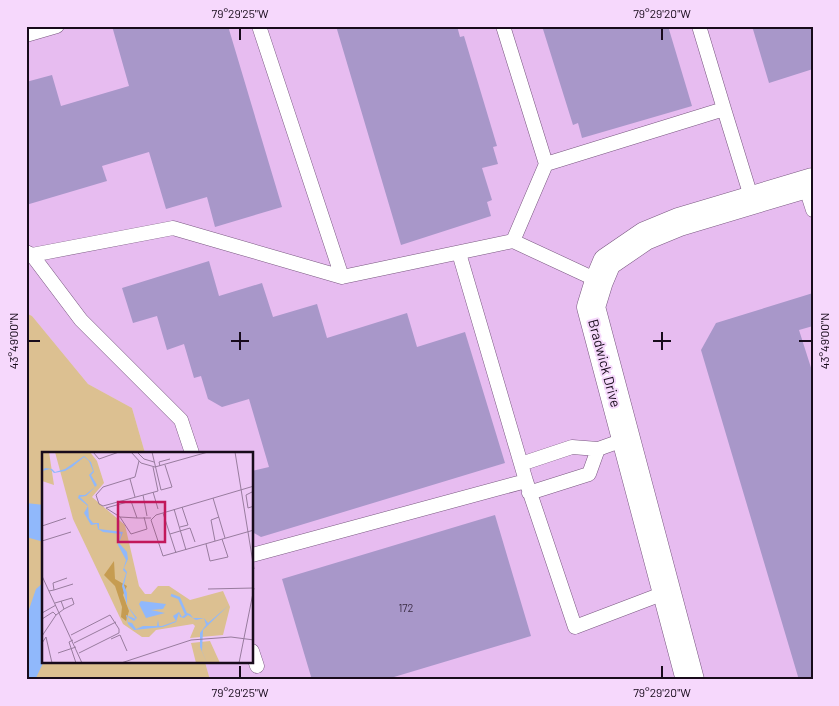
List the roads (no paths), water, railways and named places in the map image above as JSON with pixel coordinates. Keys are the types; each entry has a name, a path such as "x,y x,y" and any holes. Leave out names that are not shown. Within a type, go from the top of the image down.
{"street":[{"name":"Bradwick Drive","path":"690,680 591,307 607,262 645,236 679,222 809,183"}],"lane":[{"path":"26,35 56,26"},
{"path":"259,26 342,277"},
{"path":"504,26 546,164 513,241"},
{"path":"699,26 752,200"},
{"path":"546,164 724,109"},
{"path":"809,183 813,210"},
{"path":"191,452 181,420 81,320 29,253 173,228 342,277 513,241 599,281"},
{"path":"459,252 528,487 575,628 667,592"},
{"path":"521,464 572,446 598,450 626,439"},
{"path":"254,555 528,487 589,474 598,450"},
{"path":"254,657 257,666"}],"water":[{"path":"26,503 42,505 42,541 26,537"},
{"path":"42,584 43,664 35,680 26,680 26,618 36,589"}]}
